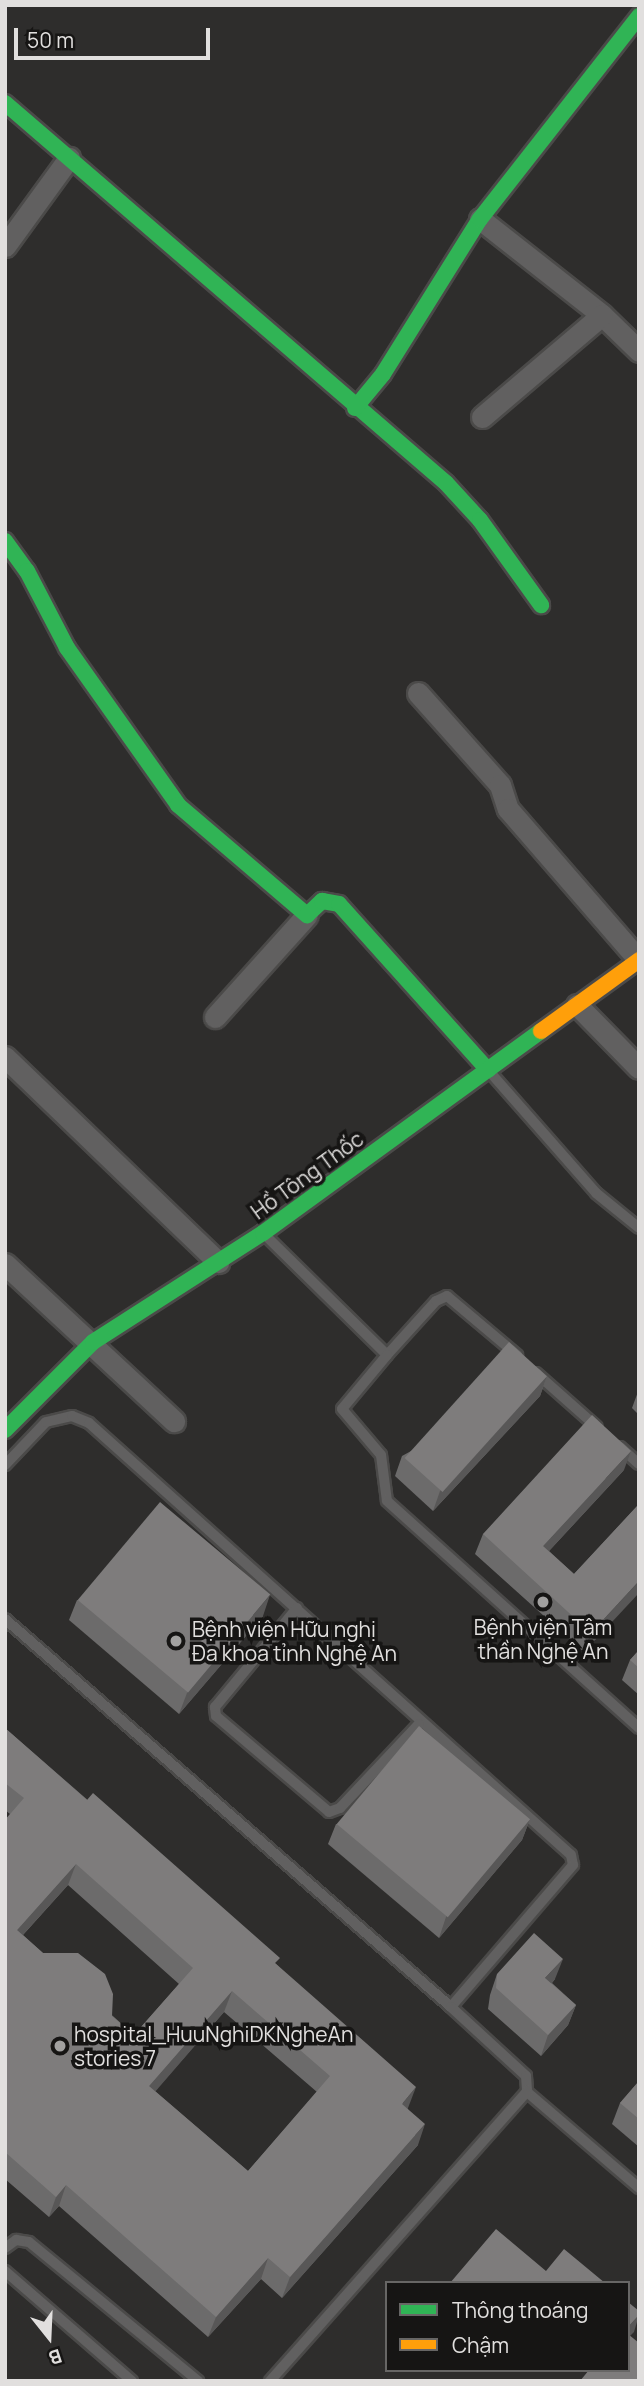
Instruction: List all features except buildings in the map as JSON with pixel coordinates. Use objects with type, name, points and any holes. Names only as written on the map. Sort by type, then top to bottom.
[{"type":"street","points":[[355,408],[383,374],[480,219],[586,77],[639,16]]},
{"type":"street","points":[[5,103],[464,501],[541,605]]},
{"type":"street","points":[[5,246],[69,158]]},
{"type":"street","points":[[480,219],[602,315],[639,351]]},
{"type":"street","points":[[482,417],[602,315]]},
{"type":"street","points":[[5,541],[27,571],[66,648],[158,782],[202,829],[307,915]]},
{"type":"street","points":[[418,693],[500,785],[508,808],[639,960]]},
{"type":"street","points":[[215,1017],[321,901],[339,904],[488,1070]]},
{"type":"street","name":"Hồ Tông Thốc","points":[[5,1430],[93,1342],[263,1233],[639,960]]},
{"type":"street","points":[[577,1005],[639,1068]]},
{"type":"street","points":[[5,1057],[218,1262]]},
{"type":"street","points":[[5,1265],[93,1342],[174,1421]]},
{"type":"lane","points":[[488,1070],[596,1193],[639,1228]]},
{"type":"lane","points":[[263,1233],[387,1355]]},
{"type":"lane","points":[[639,1464],[453,1298],[436,1301],[342,1409],[381,1455],[387,1501],[639,1728]]},
{"type":"lane","points":[[5,1465],[46,1422],[63,1416],[80,1419],[297,1608],[419,1724],[574,1861],[451,2007]]},
{"type":"lane","points":[[297,1608],[215,1707],[216,1716],[329,1812],[340,1808],[419,1724]]},
{"type":"lane","points":[[5,1619],[451,2007],[526,2076],[527,2092],[271,2381]]},
{"type":"lane","points":[[527,2092],[639,2188]]},
{"type":"lane","points":[[5,2248],[16,2240],[29,2242],[198,2381]]},
{"type":"lane","points":[[5,2271],[132,2381]]},
{"type":"traffic: fast","points":[[355,408],[383,374],[480,219],[639,16]]},
{"type":"traffic: fast","points":[[5,103],[446,483],[480,520],[541,605]]},
{"type":"traffic: fast","points":[[5,541],[27,571],[67,648],[178,805],[307,915],[322,901],[339,904],[488,1070]]},
{"type":"traffic: fast","points":[[5,1430],[93,1342],[263,1233],[541,1031]]},
{"type":"traffic: slow","points":[[541,1031],[639,960]]},
{"type":"place","name":"Bệnh viện Tâm thần Nghệ An","points":[[543,1602]]},
{"type":"place","name":"Bệnh viện Hữu nghị Đa khoa tỉnh Nghệ An","points":[[176,1641]]},
{"type":"place","name":"hospital_HuuNghiDKNgheAn stories 7","points":[[60,2046]]}]
